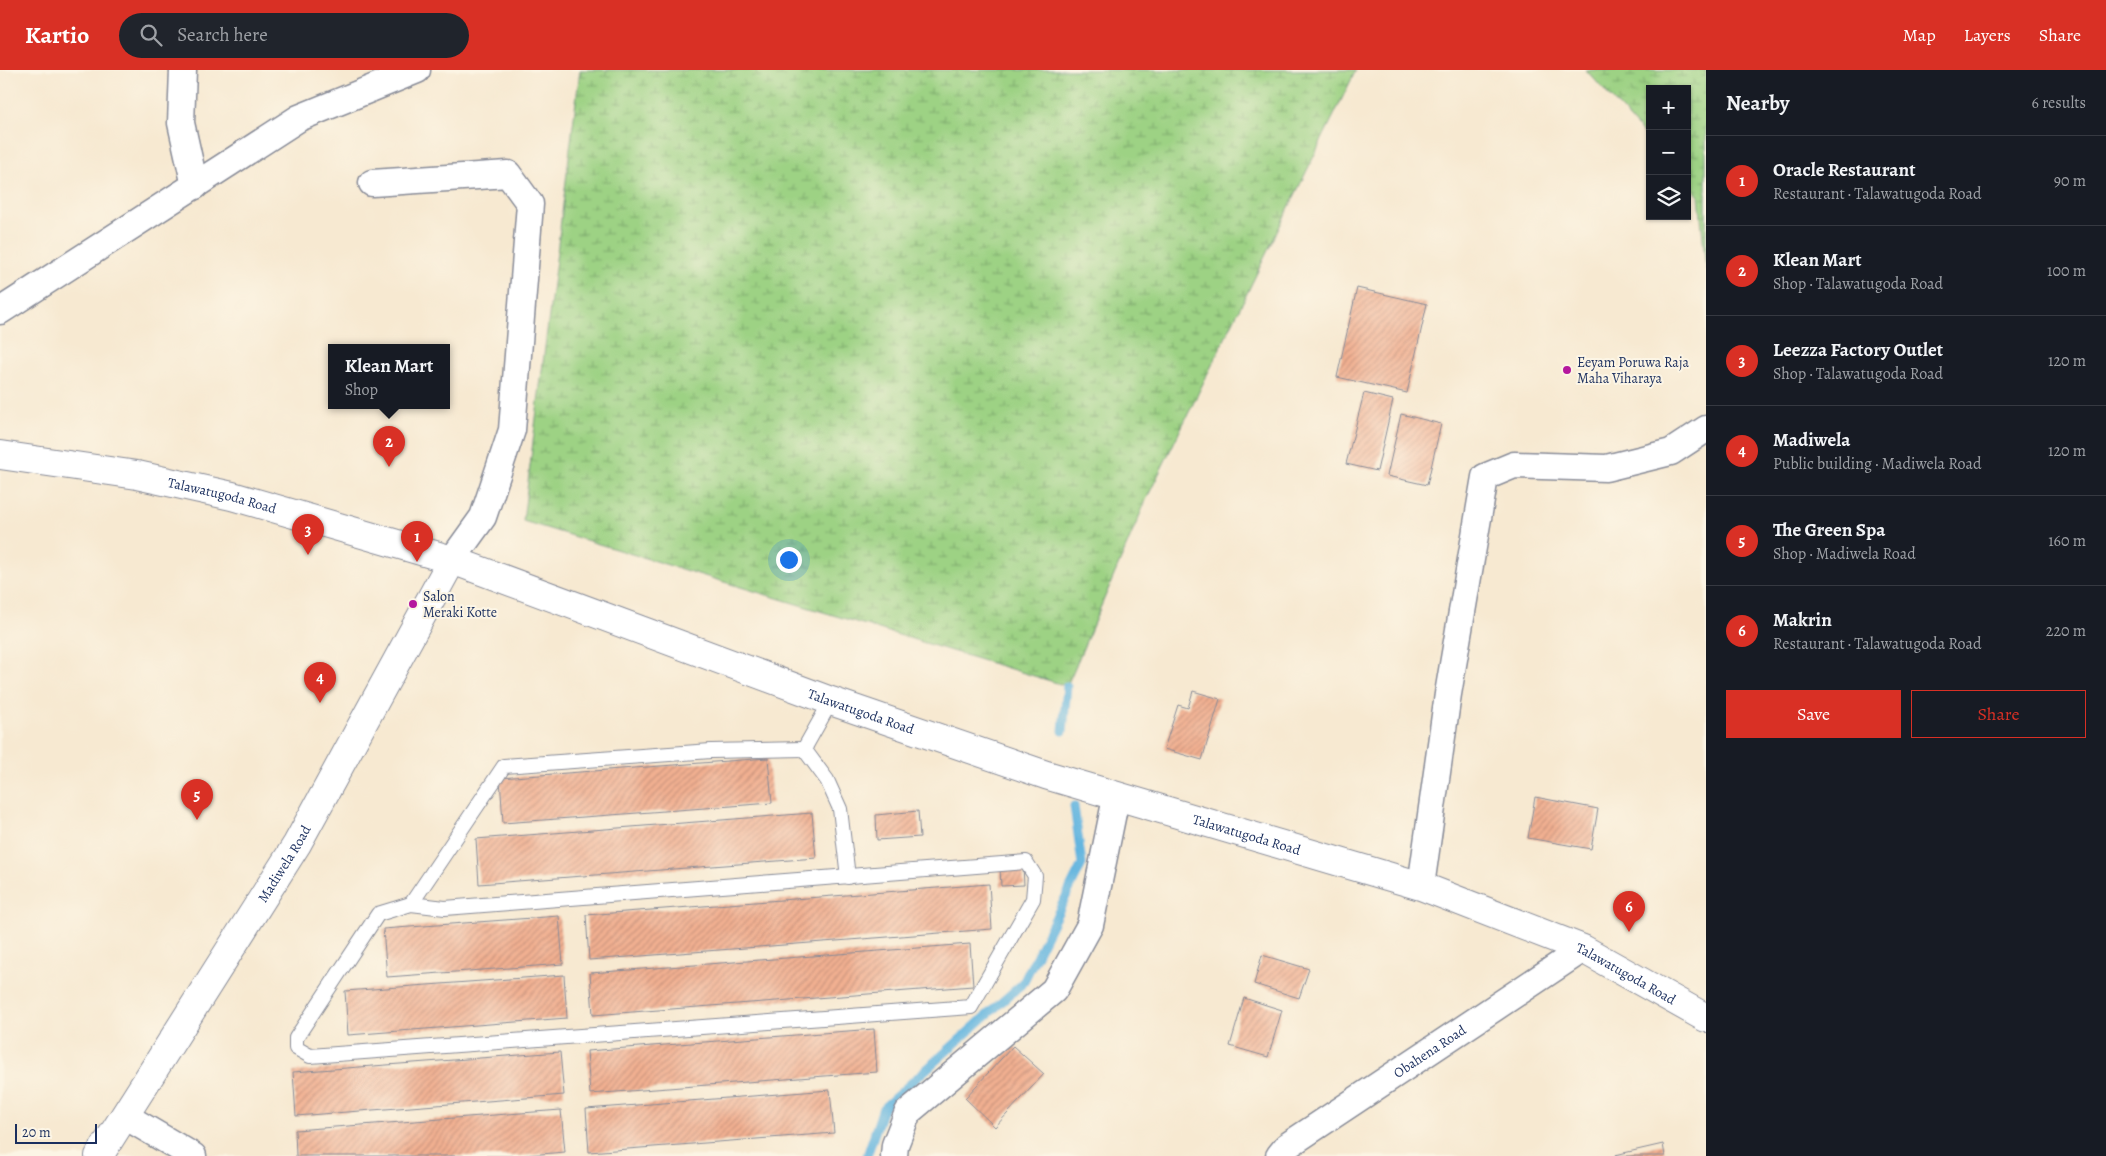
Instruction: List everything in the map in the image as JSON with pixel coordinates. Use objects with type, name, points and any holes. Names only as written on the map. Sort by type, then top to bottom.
[{"type":"main road","name":"Talawatugoda Road","points":[[0,455],[137,475],[222,494],[452,560],[831,701],[1116,798],[1421,886],[1583,949],[1706,1018]]},
{"type":"main road","name":"Madiwela Road","points":[[99,1156],[297,844],[452,560]]},
{"type":"street","points":[[183,70],[181,123],[195,186]]},
{"type":"street","points":[[0,311],[299,118],[417,70]]},
{"type":"street","points":[[372,182],[508,174],[530,204],[512,430],[483,517],[452,560]]},
{"type":"street","points":[[1421,886],[1448,694],[1485,477],[1514,466],[1606,468],[1671,452],[1706,429]]},
{"type":"street","points":[[894,1156],[895,1145],[908,1112],[1054,990],[1090,925],[1116,798]]},
{"type":"street","name":"Obahena Road","points":[[1279,1156],[1287,1146],[1583,949]]},
{"type":"street","points":[[125,1116],[193,1156]]},
{"type":"lane","points":[[804,749],[831,701]]},
{"type":"lane","points":[[804,749],[827,780],[840,809],[848,877]]},
{"type":"lane","points":[[411,904],[504,766],[710,751],[804,749]]},
{"type":"lane","points":[[1026,862],[1035,876],[1034,899],[971,1007],[310,1056],[296,1048],[296,1038],[378,914],[411,904],[446,908],[1026,862]]},
{"type":"green space","points":[[580,70],[1356,70],[1147,498],[1067,686],[523,521]]},
{"type":"green space","points":[[1586,70],[1706,70],[1706,271],[1699,196],[1691,187],[1691,85],[1646,85],[1646,137]]},
{"type":"building","points":[[1357,288],[1427,304],[1407,393],[1337,377]]},
{"type":"building","points":[[1364,393],[1393,400],[1377,471],[1346,464]]},
{"type":"building","points":[[1401,414],[1441,424],[1427,485],[1387,476]]},
{"type":"building","points":[[1193,691],[1220,699],[1202,760],[1164,749],[1178,705],[1188,708]]},
{"type":"building","points":[[768,758],[772,803],[503,823],[500,778]]},
{"type":"building","points":[[1535,797],[1598,809],[1591,849],[1528,838]]},
{"type":"building","points":[[918,811],[920,837],[877,840],[876,815]]},
{"type":"building","points":[[812,813],[816,858],[479,884],[476,839]]},
{"type":"building","points":[[1023,866],[1024,885],[1001,886],[1000,868]]},
{"type":"building","points":[[989,884],[992,929],[589,960],[586,915]]},
{"type":"building","points":[[559,916],[563,964],[387,977],[383,929]]},
{"type":"building","points":[[970,944],[973,986],[593,1015],[590,973]]},
{"type":"building","points":[[1262,955],[1309,969],[1299,998],[1254,984]]},
{"type":"building","points":[[564,975],[567,1018],[348,1035],[345,991]]},
{"type":"building","points":[[1244,998],[1282,1010],[1268,1057],[1230,1046]]},
{"type":"building","points":[[874,1029],[877,1072],[590,1094],[587,1051]]},
{"type":"building","points":[[1013,1046],[1044,1074],[995,1127],[965,1098]]},
{"type":"building","points":[[560,1052],[564,1095],[296,1116],[293,1072]]},
{"type":"building","points":[[830,1090],[834,1133],[589,1152],[586,1109]]},
{"type":"building","points":[[561,1110],[565,1152],[517,1156],[296,1156],[295,1130]]},
{"type":"building","points":[[1663,1144],[1665,1156],[1615,1156],[1615,1155]]},
{"type":"waterway","points":[[1063,731],[1067,686]]},
{"type":"waterway","points":[[867,1156],[883,1108],[1023,983],[1082,864],[1074,806]]},
{"type":"place","name":"Eeyam Poruwa Raja Maha Viharaya","points":[[1567,370]]},
{"type":"place","name":"Klean Mart","points":[[389,467]]},
{"type":"place","name":"Leezza Factory Outlet","points":[[308,555]]},
{"type":"place","name":"Oracle Restaurant","points":[[417,562]]},
{"type":"place","name":"Salon Meraki Kotte","points":[[413,604]]},
{"type":"place","name":"Madiwela","points":[[320,703]]},
{"type":"place","name":"The Green Spa","points":[[197,820]]},
{"type":"place","name":"Makrin","points":[[1629,932]]}]
